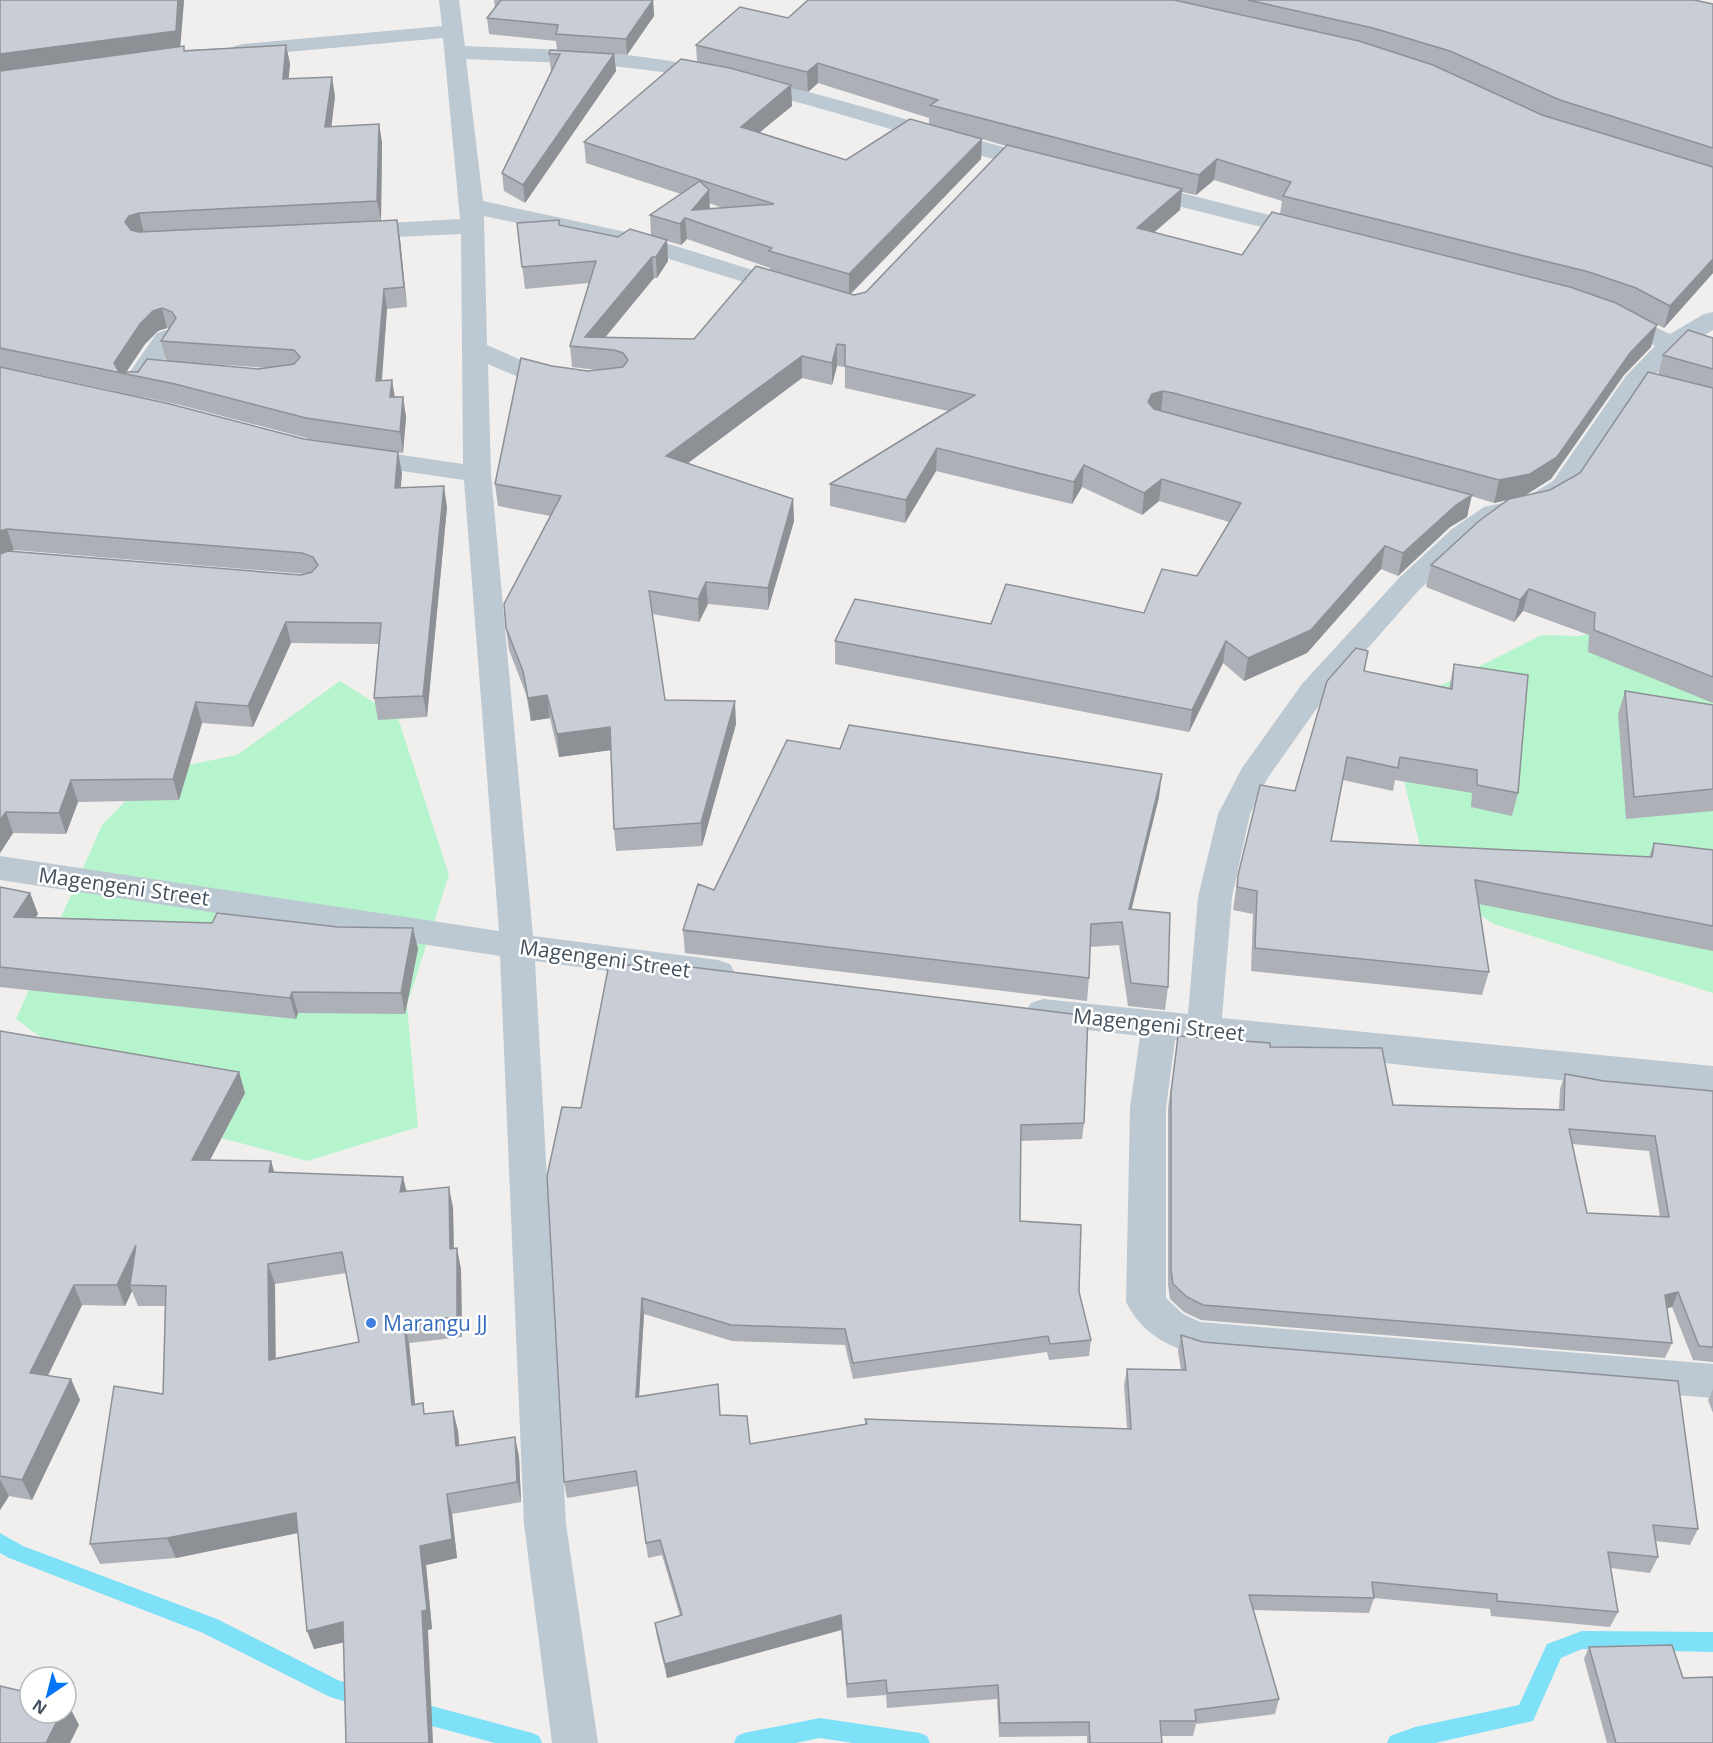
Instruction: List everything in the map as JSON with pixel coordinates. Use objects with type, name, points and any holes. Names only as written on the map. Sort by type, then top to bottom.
[{"type":"street","points":[[452,28],[472,216],[477,474],[517,946],[545,1524],[575,1743]]},
{"type":"street","points":[[219,53],[452,28],[734,80],[817,101],[992,163],[1069,172]]},
{"type":"street","points":[[1114,183],[1330,237]]},
{"type":"street","points":[[331,233],[472,216],[632,240],[811,295]]},
{"type":"street","points":[[1593,307],[1620,317],[1671,344]]},
{"type":"street","points":[[1204,1029],[1215,897],[1234,814],[1253,776],[1313,691],[1409,584],[1462,535],[1494,513],[1534,504],[1563,487],[1646,384],[1671,344],[1713,319]]},
{"type":"street","points":[[122,403],[166,338]]},
{"type":"street","points":[[474,349],[520,369],[571,381],[588,382]]},
{"type":"street","points":[[143,369],[172,371]]},
{"type":"street","points":[[331,452],[477,474]]},
{"type":"street","points":[[1460,504],[1494,513]]},
{"type":"street","name":"Magengeni Street","points":[[0,868],[517,946],[751,977]]},
{"type":"street","name":"Magengeni Street","points":[[1007,1008],[1430,1054],[1713,1080]]},
{"type":"street","points":[[1159,1026],[1148,1108],[1146,1302],[1157,1318],[1174,1332],[1200,1339],[1713,1381]]},
{"type":"green space","points":[[1713,608],[1713,993],[1494,924],[1429,882],[1387,712],[1542,635],[1579,636]]},
{"type":"green space","points":[[340,681],[398,718],[449,875],[407,1005],[418,1127],[307,1161],[151,1119],[16,1019],[102,825],[154,772],[237,755]]},
{"type":"building","points":[[0,0],[178,0],[176,31],[0,54]]},
{"type":"building","points":[[501,0],[653,0],[626,39],[556,34],[558,25],[487,18]]},
{"type":"building","points":[[808,0],[1174,0],[1359,41],[1433,65],[1542,115],[1713,167],[1713,259],[1670,306],[1636,288],[1589,272],[1283,196],[1291,182],[1217,159],[1199,175],[930,105],[938,100],[818,63],[807,72],[696,45],[740,7],[788,18]]},
{"type":"building","points":[[1248,0],[1694,0],[1713,4],[1713,148],[1560,100],[1450,51],[1373,28]]},
{"type":"building","points":[[286,45],[283,79],[332,77],[325,127],[379,124],[377,201],[139,213],[129,216],[125,222],[131,230],[139,232],[397,220],[404,287],[384,289],[376,381],[392,380],[390,397],[403,397],[400,432],[306,418],[175,384],[0,348],[0,71],[184,46],[184,51]],"holes":[[[162,308],[172,312],[176,318],[161,341],[294,350],[300,357],[294,364],[258,369],[147,359],[138,372],[119,372],[114,363],[140,324],[153,311]]]},
{"type":"building","points":[[550,50],[614,54],[523,185],[502,173],[560,54],[549,54]]},
{"type":"building","points":[[681,59],[730,68],[791,85],[741,127],[846,160],[910,119],[982,139],[849,274],[769,251],[772,248],[685,218],[680,224],[650,215],[700,181],[709,190],[692,210],[774,204],[584,142]]},
{"type":"building","points":[[1007,145],[1182,189],[1137,228],[1242,255],[1272,212],[1570,287],[1616,303],[1657,325],[1630,353],[1557,457],[1530,474],[1499,480],[1173,393],[1163,391],[1152,394],[1148,402],[1154,409],[1472,495],[1456,505],[1403,553],[1385,546],[1311,630],[1248,658],[1226,641],[1192,710],[835,641],[855,599],[991,624],[1006,584],[1144,613],[1162,569],[1197,576],[1241,503],[1162,479],[1144,493],[1084,465],[1074,482],[937,448],[906,500],[830,484],[975,395],[845,366],[845,345],[837,344],[832,363],[802,356],[666,456],[793,499],[768,588],[706,582],[698,599],[649,591],[665,700],[735,701],[701,823],[614,829],[610,727],[557,734],[547,695],[528,698],[523,671],[506,628],[504,604],[561,496],[495,484],[521,358],[552,366],[588,371],[623,367],[628,360],[623,353],[614,350],[570,346],[596,261],[522,267],[517,223],[559,220],[559,225],[618,237],[630,229],[667,240],[656,257],[652,257],[585,337],[694,339],[756,266],[854,295],[866,292]]},
{"type":"building","points":[[1688,330],[1713,338],[1713,369],[1663,355]]},
{"type":"building","points":[[0,367],[170,404],[304,439],[398,452],[395,488],[444,486],[423,696],[374,698],[381,623],[286,622],[248,706],[196,702],[173,779],[71,780],[59,813],[6,812],[0,820],[0,554],[8,551],[301,575],[312,572],[318,565],[313,557],[302,553],[7,529],[0,531]]},
{"type":"building","points":[[1648,372],[1713,388],[1713,677],[1594,630],[1595,613],[1529,589],[1520,600],[1431,565],[1479,521],[1509,499],[1550,490],[1580,473]]},
{"type":"building","points":[[1356,648],[1368,651],[1364,671],[1452,689],[1454,664],[1528,675],[1518,793],[1477,785],[1477,770],[1400,757],[1398,768],[1347,757],[1331,841],[1652,857],[1654,843],[1713,850],[1713,926],[1475,880],[1489,972],[1255,948],[1257,891],[1237,887],[1260,785],[1295,791],[1327,681]]},
{"type":"building","points":[[1625,691],[1713,705],[1713,789],[1634,797]]},
{"type":"building","points":[[849,725],[1162,774],[1129,909],[1170,913],[1168,987],[1131,983],[1122,922],[1091,924],[1089,978],[683,930],[698,884],[714,890],[787,740],[840,749]]},
{"type":"building","points":[[0,887],[30,893],[14,917],[212,923],[217,913],[338,927],[413,928],[401,993],[292,992],[290,998],[0,967]]},
{"type":"building","points":[[609,964],[674,968],[675,965],[1088,1016],[1084,1123],[1021,1125],[1020,1221],[1081,1225],[1079,1292],[1091,1340],[1050,1344],[1048,1336],[853,1363],[845,1329],[731,1325],[642,1298],[636,1397],[718,1384],[720,1415],[747,1416],[750,1444],[867,1424],[865,1419],[1131,1429],[1127,1369],[1186,1370],[1181,1335],[1203,1342],[1678,1381],[1698,1529],[1653,1525],[1658,1557],[1608,1552],[1618,1612],[1497,1601],[1497,1594],[1372,1582],[1374,1598],[1249,1595],[1279,1699],[1195,1710],[1196,1721],[1160,1721],[1162,1743],[1090,1743],[1089,1722],[1000,1723],[998,1685],[887,1693],[886,1680],[847,1684],[841,1615],[665,1664],[655,1623],[682,1615],[660,1540],[646,1543],[636,1471],[564,1482],[547,1176],[562,1107],[581,1108]]},
{"type":"building","points":[[0,1031],[239,1072],[192,1160],[271,1161],[269,1172],[403,1177],[400,1192],[449,1187],[450,1249],[457,1248],[457,1317],[404,1322],[412,1405],[423,1403],[424,1414],[453,1411],[456,1446],[515,1437],[517,1482],[447,1494],[452,1539],[420,1546],[427,1610],[422,1611],[429,1743],[346,1743],[343,1622],[307,1631],[296,1513],[167,1538],[90,1544],[114,1386],[163,1394],[166,1286],[130,1285],[136,1245],[117,1285],[74,1285],[30,1373],[71,1379],[22,1480],[0,1476]],"holes":[[[342,1252],[359,1342],[269,1360],[268,1264]]]},
{"type":"building","points":[[1178,1036],[1270,1043],[1270,1047],[1382,1048],[1393,1105],[1564,1110],[1565,1074],[1604,1081],[1713,1091],[1713,1347],[1699,1346],[1678,1292],[1665,1295],[1672,1343],[1203,1305],[1187,1297],[1173,1284],[1171,1270],[1171,1093]],"holes":[[[1569,1129],[1655,1136],[1669,1217],[1587,1213]]]},
{"type":"building","points":[[1672,1645],[1683,1678],[1713,1677],[1713,1743],[1616,1743],[1589,1647]]},
{"type":"building","points":[[0,1686],[18,1690],[18,1725],[55,1725],[46,1743],[0,1743]]},
{"type":"waterway","points":[[0,1542],[16,1552],[210,1626],[337,1690],[364,1697]]},
{"type":"waterway","points":[[1397,1743],[1415,1737],[1526,1714],[1554,1651],[1582,1640],[1713,1642]]},
{"type":"waterway","points":[[413,1711],[532,1743]]},
{"type":"waterway","points":[[744,1743],[820,1728],[920,1743]]},
{"type":"place","name":"Marangu JJ","points":[[371,1323]]}]
